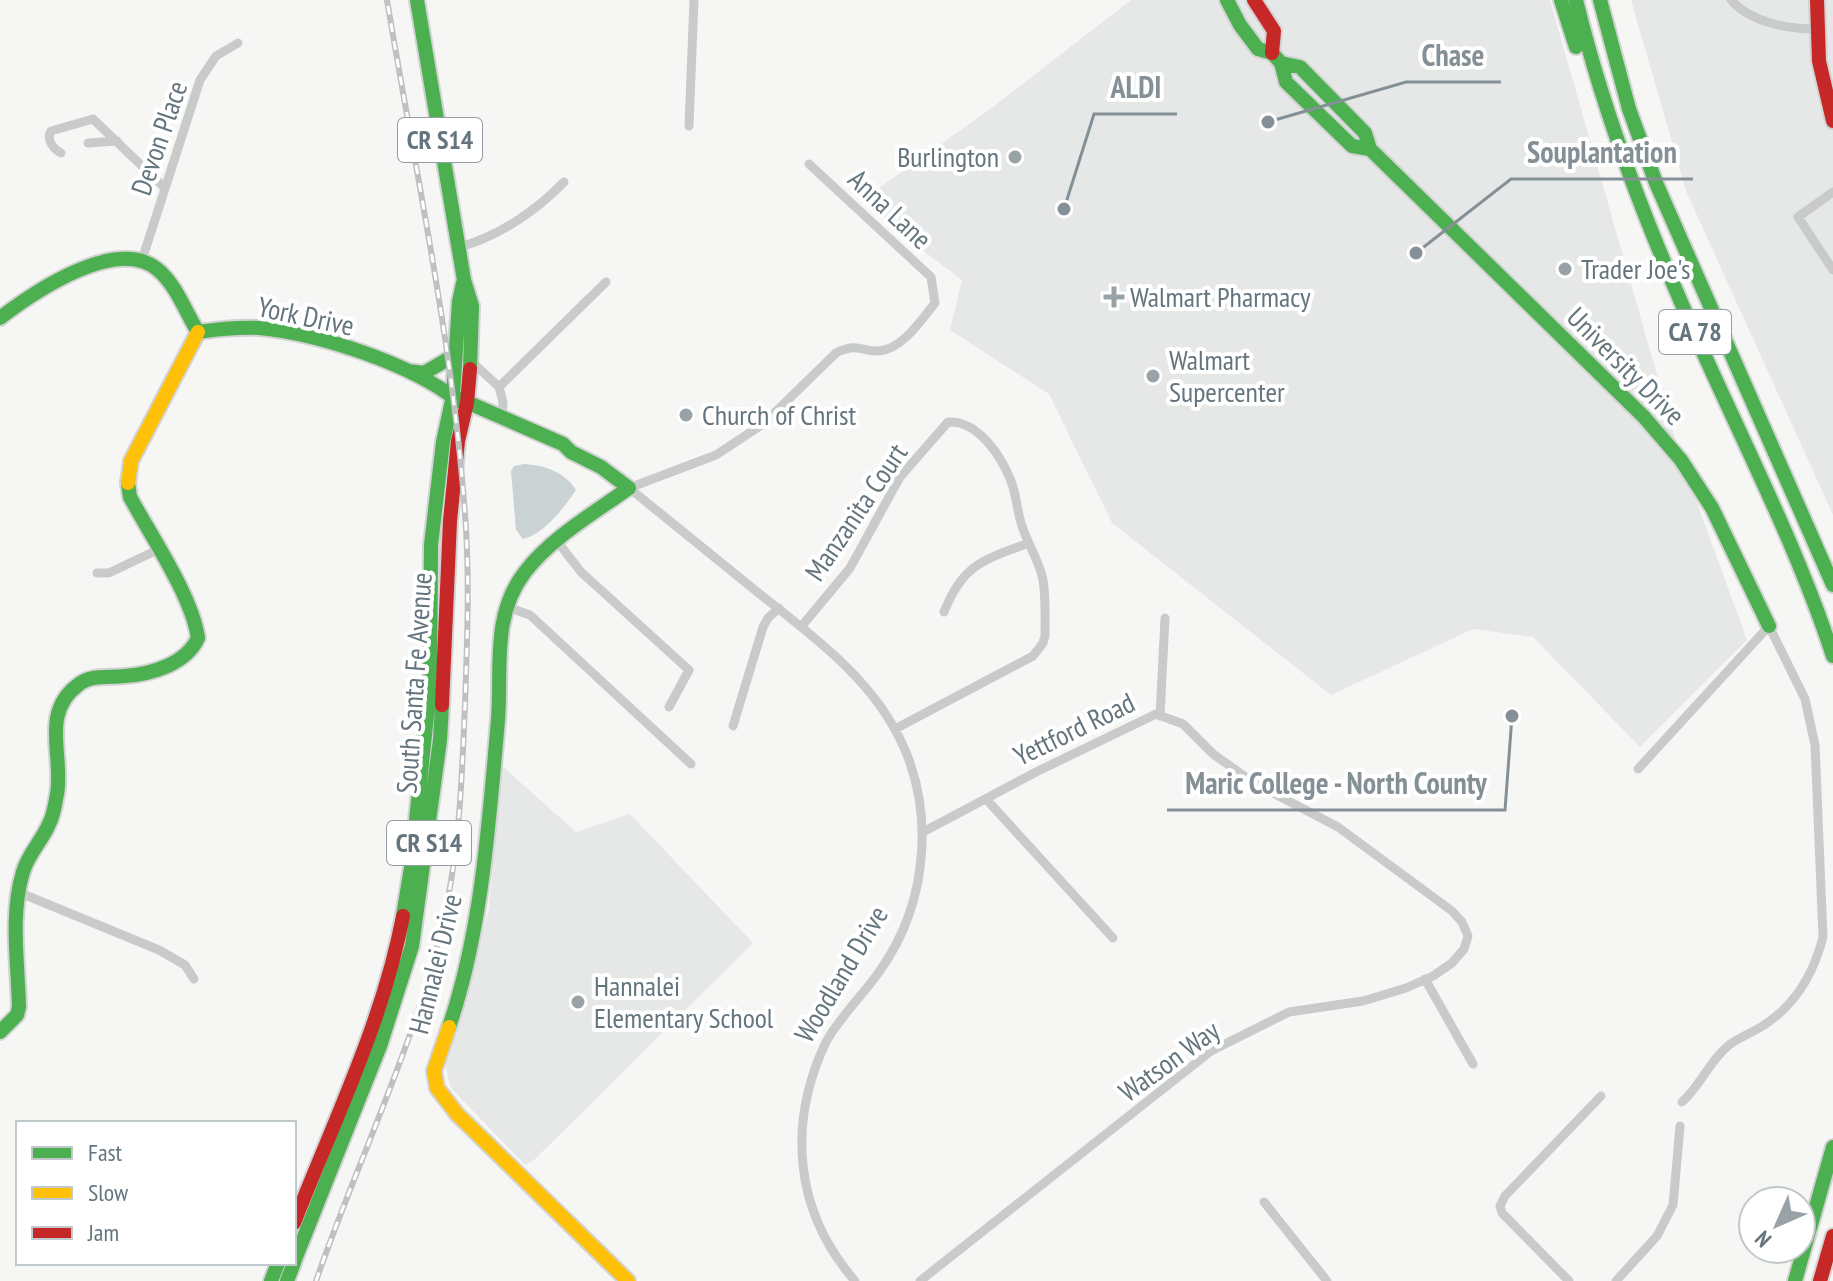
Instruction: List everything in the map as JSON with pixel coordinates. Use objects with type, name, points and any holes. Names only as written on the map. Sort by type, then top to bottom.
[{"type":"main road","name":"South Santa Fe Avenue","points":[[296,1257],[380,1046],[412,946],[425,870],[440,740],[446,599],[437,559],[471,361],[472,306],[464,280],[417,0]]},
{"type":"main road","name":"University Drive","points":[[1227,0],[1258,49],[1277,58]]},
{"type":"main road","name":"University Drive","points":[[1254,0],[1274,31],[1277,58],[1286,82],[1352,146],[1370,149],[1644,417],[1681,460],[1712,508],[1769,626]]},
{"type":"main road","points":[[1561,0],[1574,44],[1622,161]]},
{"type":"main road","name":"CA 78","points":[[1576,0],[1622,161],[1794,554],[1833,656]]},
{"type":"main road","name":"CA 78","points":[[1600,0],[1629,109],[1656,183],[1833,585]]},
{"type":"main road","points":[[1605,20],[1607,0]]},
{"type":"main road","points":[[1817,0],[1819,72],[1833,121]]},
{"type":"main road","points":[[0,318],[32,295],[112,259],[142,260],[159,271],[198,332],[131,461],[128,480],[130,497],[187,604],[197,626],[198,638],[192,651],[180,660],[126,676],[104,675],[86,679],[70,692],[54,721],[59,780],[54,814],[23,869],[18,892],[19,1007],[17,1015],[0,1032]]},
{"type":"main road","name":"South Santa Fe Avenue","points":[[296,1218],[366,1041],[394,955],[404,911],[430,687],[431,545],[443,442],[462,402],[455,355],[464,280]]},
{"type":"main road","name":"York Drive","points":[[198,332],[266,329],[378,359],[430,381],[462,402]]},
{"type":"main road","points":[[408,371],[424,373],[455,355]]},
{"type":"main road","name":"Woodland Drive","points":[[462,402],[560,452],[571,452]]},
{"type":"main road","name":"Woodland Drive","points":[[462,402],[502,416],[563,444],[629,488]]},
{"type":"main road","name":"Hannalei Drive","points":[[628,1281],[457,1114],[437,1088],[434,1071],[458,1000],[475,928],[498,717],[500,631],[507,607],[524,573],[557,541],[629,488]]},
{"type":"main road","points":[[1795,1281],[1833,1147]]},
{"type":"main road","points":[[1820,1281],[1833,1236]]},
{"type":"street","points":[[689,126],[694,0]]},
{"type":"street","points":[[1731,0],[1758,18],[1800,29],[1816,29]]},
{"type":"street","name":"Devon Place","points":[[142,260],[200,80],[216,56],[238,43]]},
{"type":"street","points":[[61,153],[51,144],[51,131],[96,120],[165,188]]},
{"type":"street","points":[[88,143],[117,141]]},
{"type":"street","name":"Anna Lane","points":[[629,488],[716,455],[763,424],[836,353],[847,348],[864,347],[877,351],[891,347],[913,331],[935,303],[931,277],[809,164]]},
{"type":"street","points":[[460,247],[495,235],[552,195],[564,182]]},
{"type":"street","points":[[1833,192],[1798,217],[1833,270]]},
{"type":"street","points":[[499,387],[606,282]]},
{"type":"street","points":[[471,361],[499,387],[503,402],[502,416]]},
{"type":"street","name":"Manzanita Court","points":[[801,627],[850,568],[900,477],[948,422],[958,421],[968,425],[999,457],[1011,483],[1043,580],[1045,636],[1033,656],[895,729]]},
{"type":"street","name":"Woodland Drive","points":[[629,488],[779,608],[863,685],[895,729],[916,782],[923,832],[918,885],[905,924],[882,969],[825,1044],[808,1090],[801,1134],[801,1166],[814,1213],[830,1248],[855,1281]]},
{"type":"street","points":[[557,541],[581,572],[689,670],[669,707]]},
{"type":"street","points":[[944,612],[954,587],[971,568],[1029,543]]},
{"type":"street","points":[[97,573],[109,573],[157,550]]},
{"type":"street","points":[[507,607],[530,615],[691,764]]},
{"type":"street","points":[[733,726],[763,627],[779,608]]},
{"type":"street","points":[[1160,716],[1165,618]]},
{"type":"street","points":[[1638,769],[1769,626]]},
{"type":"street","name":"University Drive","points":[[1682,1102],[1693,1093],[1707,1067],[1730,1044],[1767,1023],[1792,1002],[1817,962],[1823,937],[1815,745],[1805,699],[1769,626]]},
{"type":"street","name":"Yettford Road","points":[[923,832],[1156,714],[1183,724],[1213,754],[1254,783],[1338,827],[1452,911],[1462,922],[1468,936]]},
{"type":"street","points":[[986,799],[1113,938]]},
{"type":"street","points":[[18,892],[159,950],[185,965],[194,979]]},
{"type":"street","name":"Watson Way","points":[[920,1281],[1211,1051],[1289,1012],[1363,1001],[1425,979],[1452,963],[1464,949],[1468,936]]},
{"type":"street","points":[[1425,979],[1473,1064]]},
{"type":"street","points":[[1569,1281],[1502,1213],[1500,1206],[1505,1196],[1601,1096]]},
{"type":"street","points":[[1616,1281],[1657,1236],[1673,1205],[1680,1126]]},
{"type":"street","points":[[1264,1202],[1327,1281]]},
{"type":"shaded area","points":[[1131,0],[1550,0],[1681,459],[1747,640],[1640,747],[1533,637],[1473,629],[1331,695],[1112,523],[1049,394],[950,330],[962,280],[897,231],[865,198],[989,110]]},
{"type":"shaded area","points":[[1631,0],[1833,0],[1833,515],[1686,191]]},
{"type":"shaded area","points":[[524,464],[553,471],[566,478],[576,490],[546,526],[523,539],[516,530],[511,471],[514,466]]},
{"type":"shaded area","name":"Hannalei Elementary School","points":[[501,765],[576,832],[630,814],[753,943],[534,1160],[525,1165],[451,1088],[444,1060],[489,909]]},
{"type":"railway","points":[[316,1281],[404,1050],[434,956],[451,883],[461,782],[468,586],[459,450],[432,257],[387,0]]},
{"type":"traffic: fast","points":[[417,0],[464,280],[472,306],[470,369]]},
{"type":"traffic: fast","points":[[1227,0],[1258,49],[1272,53],[1281,63],[1286,82],[1352,146],[1370,149]]},
{"type":"traffic: fast","points":[[1561,0],[1576,47]]},
{"type":"traffic: fast","points":[[1576,0],[1601,91],[1649,224],[1789,541],[1833,656]]},
{"type":"traffic: fast","points":[[1600,0],[1629,109],[1656,183],[1833,585]]},
{"type":"traffic: fast","points":[[1281,63],[1300,67],[1365,133],[1370,149],[1644,417],[1681,460],[1712,508],[1769,626]]},
{"type":"traffic: fast","points":[[0,318],[76,271],[120,259],[140,261],[164,275],[198,332]]},
{"type":"traffic: fast","points":[[403,916],[430,687],[431,545],[443,442],[453,396],[463,283]]},
{"type":"traffic: fast","points":[[198,332],[260,328],[337,344],[391,363],[439,387],[458,401]]},
{"type":"traffic: fast","points":[[408,371],[424,373],[455,355]]},
{"type":"traffic: fast","points":[[449,1027],[477,914],[498,720],[500,644],[507,607],[525,572],[547,548],[629,488],[563,444],[453,396]]},
{"type":"traffic: fast","points":[[0,1032],[17,1015],[19,1007],[16,939],[19,888],[25,865],[51,821],[54,809],[58,780],[57,722],[66,696],[78,685],[94,678],[135,675],[167,666],[185,655],[198,638],[188,604],[130,497],[128,483]]},
{"type":"traffic: fast","points":[[296,1257],[380,1046],[412,946],[442,705]]},
{"type":"traffic: fast","points":[[1795,1281],[1833,1147]]},
{"type":"traffic: fast","points":[[271,1281],[277,1265]]},
{"type":"traffic: fast","points":[[287,1281],[293,1265]]},
{"type":"traffic: slow","points":[[128,483],[131,461],[198,332]]},
{"type":"traffic: slow","points":[[449,1027],[434,1071],[437,1088],[457,1114],[628,1281]]},
{"type":"traffic: jam","points":[[1254,0],[1274,31],[1272,53]]},
{"type":"traffic: jam","points":[[1817,0],[1819,61],[1833,121]]},
{"type":"traffic: jam","points":[[442,705],[450,521],[458,441],[467,403],[470,369]]},
{"type":"traffic: jam","points":[[296,1218],[370,1033],[403,916]]},
{"type":"traffic: jam","points":[[1820,1281],[1833,1236]]},
{"type":"place","name":"Chase","points":[[1268,122]]},
{"type":"place","name":"Burlington","points":[[1015,157]]},
{"type":"place","name":"ALDI","points":[[1064,209]]},
{"type":"place","name":"Souplantation","points":[[1416,253]]},
{"type":"place","name":"Trader Joe's","points":[[1565,269]]},
{"type":"place","name":"Walmart Pharmacy","points":[[1114,297]]},
{"type":"place","name":"Walmart Supercenter","points":[[1153,376]]},
{"type":"place","name":"Church of Christ","points":[[686,415]]},
{"type":"place","name":"Maric College - North County","points":[[1512,716]]},
{"type":"place","name":"Hannalei Elementary School","points":[[578,1002]]}]
